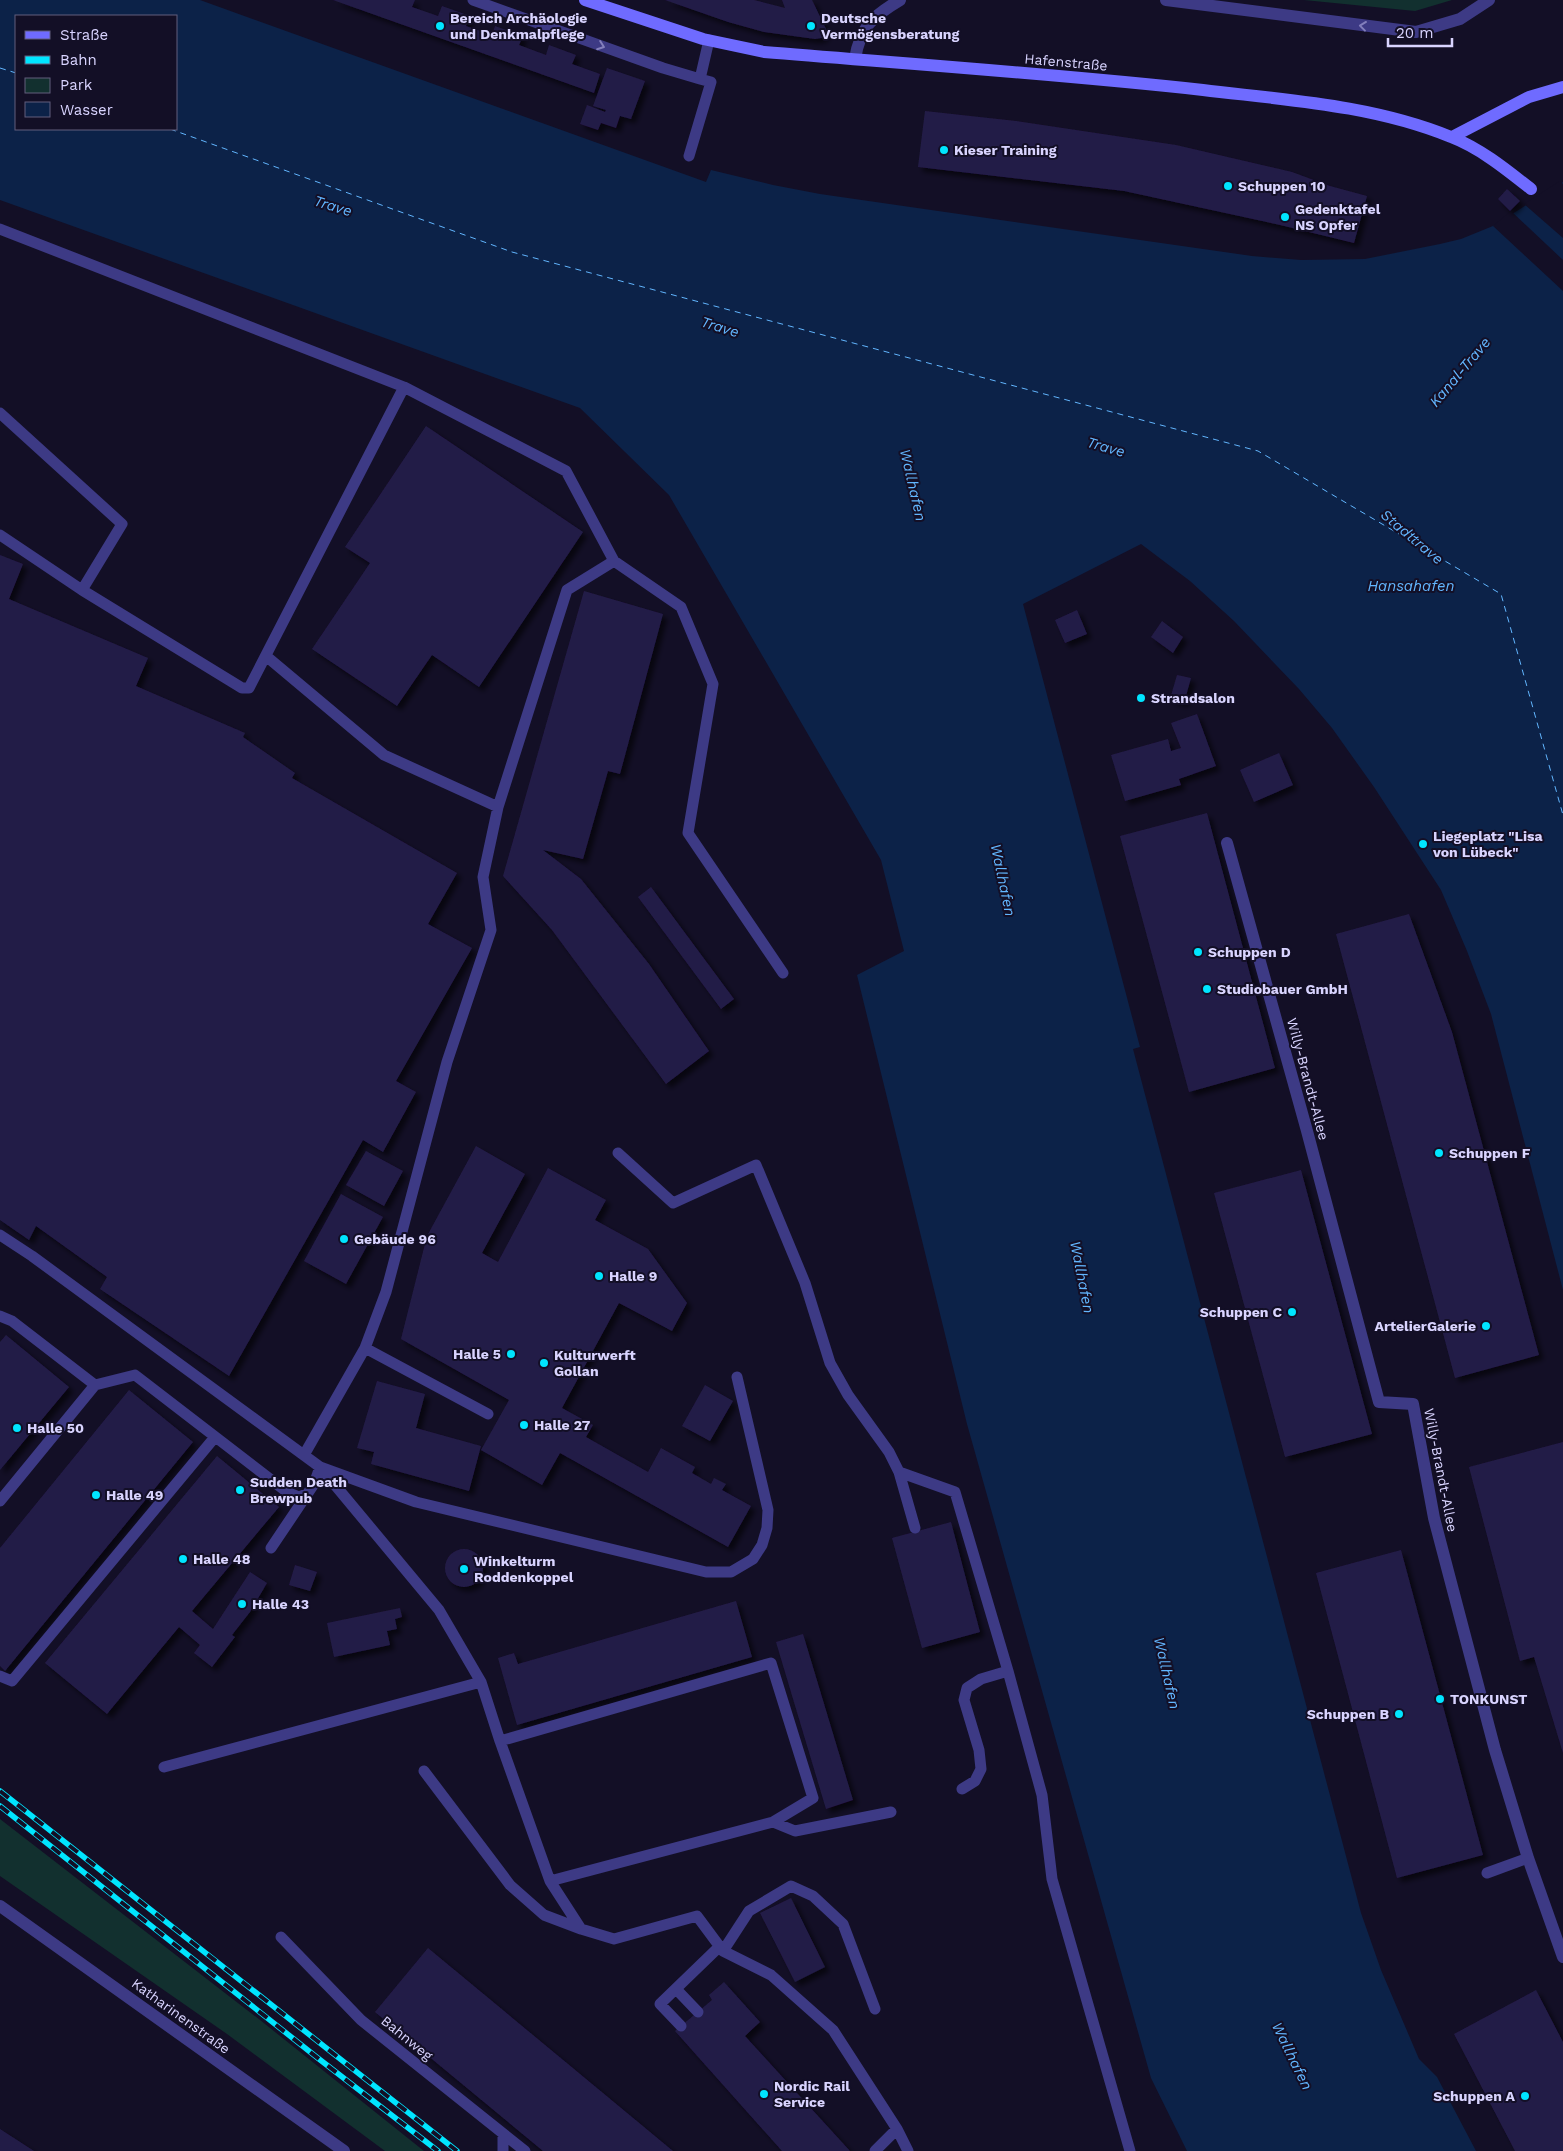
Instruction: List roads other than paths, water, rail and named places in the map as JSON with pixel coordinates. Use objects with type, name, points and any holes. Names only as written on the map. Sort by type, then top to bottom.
[{"type":"main road","name":"Hafenstraße","points":[[585,0],[709,40],[764,52],[1154,85],[1360,110],[1420,126],[1452,137],[1471,147],[1531,189]]},
{"type":"main road","points":[[1452,137],[1529,97],[1563,88]]},
{"type":"street","points":[[855,60],[858,42],[863,30],[879,12],[900,0]]},
{"type":"street","points":[[1166,0],[1416,32],[1460,20],[1489,0]]},
{"type":"street","name":"Willy-Brandt-Allee","points":[[1227,843],[1302,1112],[1378,1402],[1413,1404],[1434,1518],[1495,1750],[1528,1858],[1563,1957]]},
{"type":"street","name":"Katharinenstraße","points":[[0,1906],[344,2151]]},
{"type":"lane","points":[[473,0],[663,68],[711,82],[688,156]]},
{"type":"lane","points":[[700,79],[709,40]]},
{"type":"lane","points":[[0,229],[404,387],[566,471],[614,562],[681,607],[713,684],[688,833],[783,973]]},
{"type":"lane","points":[[0,535],[82,590],[242,688],[248,688],[404,387]]},
{"type":"lane","points":[[0,413],[122,524],[82,590]]},
{"type":"lane","points":[[304,1455],[365,1348],[386,1292],[447,1062],[491,930],[483,877],[498,807],[567,590],[614,562]]},
{"type":"lane","points":[[266,656],[384,755],[498,807]]},
{"type":"lane","points":[[618,1154],[673,1203],[756,1165],[805,1283],[830,1363],[848,1395],[889,1452],[900,1472],[915,1528]]},
{"type":"lane","points":[[0,1235],[32,1256],[320,1467],[439,1610],[481,1682],[550,1881],[582,1929]]},
{"type":"lane","points":[[0,1316],[12,1321],[95,1385]]},
{"type":"lane","points":[[365,1348],[488,1414]]},
{"type":"lane","points":[[0,1501],[95,1385],[135,1375],[287,1492],[299,1497],[307,1494]]},
{"type":"lane","points":[[320,1467],[416,1502],[706,1572],[731,1572],[753,1559],[762,1546],[767,1528],[768,1510],[737,1377]]},
{"type":"lane","points":[[0,1676],[12,1681],[215,1437]]},
{"type":"lane","points":[[271,1548],[314,1484],[320,1467]]},
{"type":"lane","points":[[900,1472],[955,1492],[1008,1671],[1042,1795],[1052,1879],[1130,2151]]},
{"type":"lane","points":[[500,1741],[771,1663],[812,1798],[773,1822],[550,1881]]},
{"type":"lane","points":[[962,1789],[975,1781],[981,1769],[979,1750],[964,1700],[967,1688],[980,1679],[1008,1671]]},
{"type":"lane","points":[[164,1767],[481,1682]]},
{"type":"lane","points":[[424,1771],[510,1885],[544,1915],[614,1939],[697,1916],[722,1948],[771,1975],[833,2030],[897,2129],[908,2151]]},
{"type":"lane","points":[[773,1822],[795,1831],[891,1812]]},
{"type":"lane","points":[[1487,1873],[1528,1858]]},
{"type":"lane","points":[[681,2026],[660,2004],[722,1948],[749,1911],[791,1886],[813,1896],[843,1924],[875,2009]]},
{"type":"lane","name":"Bahnweg","points":[[281,1937],[362,2020],[525,2151]]},
{"type":"lane","points":[[676,1989],[698,2012]]},
{"type":"lane","points":[[874,2151],[897,2129]]},
{"type":"lane","points":[[503,2134],[503,2151]]},
{"type":"water","points":[[0,0],[200,0],[706,182],[711,170],[820,194],[1252,256],[1301,260],[1365,259],[1440,244],[1461,239],[1493,226],[1563,182],[1563,1290],[1491,1014],[1467,951],[1441,890],[1374,787],[1332,728],[1299,689],[1234,621],[1190,581],[1141,544],[1023,604],[1140,1047],[1133,1049],[1361,1913],[1381,1970],[1419,2059],[1437,2077],[1476,2151],[1187,2151],[1151,2078],[967,1424],[857,975],[904,951],[881,860],[669,495],[580,408],[0,200]]},
{"type":"railway","points":[[0,1791],[457,2151]]},
{"type":"railway","points":[[0,1806],[438,2151]]},
{"type":"place","name":"Bereich Archäologie und Denkmalpflege","points":[[440,26]]},
{"type":"place","name":"Deutsche Vermögensberatung","points":[[811,26]]},
{"type":"place","name":"Kieser Training","points":[[944,150]]},
{"type":"place","name":"Schuppen 10","points":[[1228,186]]},
{"type":"place","name":"Gedenktafel NS Opfer","points":[[1285,217]]},
{"type":"place","name":"Strandsalon","points":[[1141,698]]},
{"type":"place","name":"Liegeplatz \"Lisa von Lübeck\"","points":[[1423,844]]},
{"type":"place","name":"Schuppen D","points":[[1198,952]]},
{"type":"place","name":"Studiobauer GmbH","points":[[1207,989]]},
{"type":"place","name":"Schuppen F","points":[[1439,1153]]},
{"type":"place","name":"Gebäude 96","points":[[344,1239]]},
{"type":"place","name":"Halle 9","points":[[599,1276]]},
{"type":"place","name":"Schuppen C","points":[[1292,1312]]},
{"type":"place","name":"ArtelierGalerie","points":[[1486,1326]]},
{"type":"place","name":"Halle 5","points":[[511,1354]]},
{"type":"place","name":"Kulturwerft Gollan","points":[[544,1363]]},
{"type":"place","name":"Halle 27","points":[[524,1425]]},
{"type":"place","name":"Halle 50","points":[[17,1428]]},
{"type":"place","name":"Sudden Death Brewpub","points":[[240,1490]]},
{"type":"place","name":"Halle 49","points":[[96,1495]]},
{"type":"place","name":"Halle 48","points":[[183,1559]]},
{"type":"place","name":"Winkelturm Roddenkoppel","points":[[464,1569]]},
{"type":"place","name":"Halle 43","points":[[242,1604]]},
{"type":"place","name":"TONKUNST","points":[[1440,1699]]},
{"type":"place","name":"Schuppen B","points":[[1399,1714]]},
{"type":"place","name":"Nordic Rail Service","points":[[764,2094]]},
{"type":"place","name":"Schuppen A","points":[[1525,2096]]},
{"type":"water label","name":"Trave","points":[[333,206]]},
{"type":"water label","name":"Trave","points":[[720,327]]},
{"type":"water label","name":"Kanal-Trave","points":[[1460,372]]},
{"type":"water label","name":"Trave","points":[[1106,447]]},
{"type":"water label","name":"Wallhafen","points":[[913,485]]},
{"type":"water label","name":"Stadttrave","points":[[1412,537]]},
{"type":"water label","name":"Hansahafen","points":[[1411,586]]},
{"type":"water label","name":"Wallhafen","points":[[1003,880]]},
{"type":"water label","name":"Wallhafen","points":[[1082,1277]]},
{"type":"water label","name":"Wallhafen","points":[[1167,1673]]},
{"type":"water label","name":"Wallhafen","points":[[1292,2056]]}]
